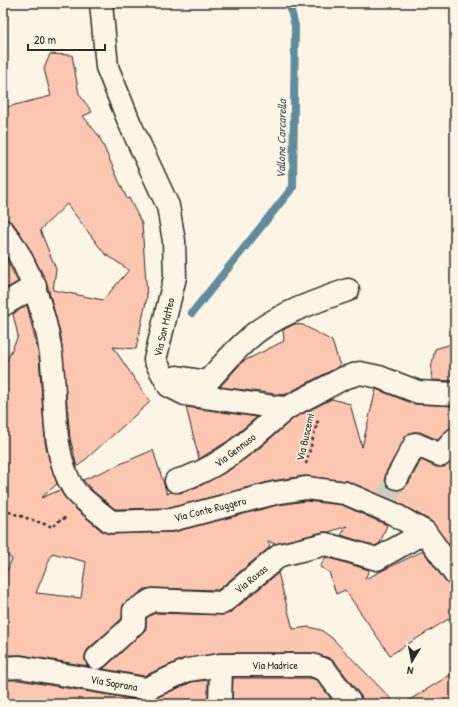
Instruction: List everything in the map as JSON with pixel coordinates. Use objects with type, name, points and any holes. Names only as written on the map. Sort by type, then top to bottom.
[{"type":"street","name":"Via San Matteo","points":[[101,3],[107,67],[130,124],[168,206],[174,241],[175,277],[155,360],[162,376],[170,386],[185,394],[287,408]]},
{"type":"street","name":"Via Conte Ruggero","points":[[3,231],[10,239],[35,286],[51,353],[60,460],[73,489],[111,522],[171,520],[275,493],[306,488],[345,493],[382,505],[425,532],[455,574]]},
{"type":"street","points":[[3,305],[35,286]]},
{"type":"street","points":[[162,376],[207,382],[247,339],[306,304],[348,290]]},
{"type":"street","points":[[287,408],[344,378],[360,374],[379,377],[418,392],[455,394]]},
{"type":"street","name":"Via Gennuso","points":[[176,481],[193,476],[224,460],[287,408]]},
{"type":"street","points":[[397,478],[415,444],[441,455],[455,439]]},
{"type":"street","name":"Via Roxas","points":[[97,658],[103,650],[134,624],[134,610],[152,600],[222,603],[280,556],[326,544],[377,559],[425,532]]},
{"type":"street","points":[[220,704],[221,665]]},
{"type":"street","name":"Via Soprana","points":[[3,668],[20,667],[146,689],[188,670],[221,665]]},
{"type":"street","name":"Via Madrice","points":[[221,665],[312,665],[325,670],[351,704]]},
{"type":"path","name":"Via Buscemi","points":[[306,488],[306,462],[319,415],[321,390]]},
{"type":"path","points":[[3,510],[53,527],[62,518],[69,519]]},
{"type":"building","points":[[50,54],[72,55],[79,94],[92,112],[83,116],[99,136],[127,199],[129,198],[142,224],[147,297],[136,349],[113,347],[150,402],[77,467],[70,438],[61,337],[46,280],[22,236],[13,223],[3,219],[3,108],[51,96],[44,69]],"holes":[[[67,204],[104,253],[129,270],[103,300],[53,290],[56,269],[40,230]]]},
{"type":"building","points":[[3,252],[18,282],[3,290]]},
{"type":"building","points":[[27,305],[39,356],[45,442],[57,484],[41,498],[60,490],[66,499],[77,510],[103,532],[111,534],[174,532],[278,505],[306,501],[342,505],[387,525],[380,543],[375,546],[341,535],[347,526],[329,532],[323,532],[275,544],[268,541],[270,547],[218,590],[145,589],[123,605],[122,619],[88,649],[85,655],[85,661],[88,666],[22,655],[3,655],[3,580],[12,559],[3,553],[3,369],[18,336],[13,314]],"holes":[[[52,553],[86,562],[81,598],[36,593]]]},
{"type":"building","points":[[294,324],[303,325],[332,341],[340,366],[284,395],[220,387],[242,362],[284,341],[283,330]]},
{"type":"building","points":[[455,343],[455,381],[432,380],[431,369],[435,349]]},
{"type":"building","points":[[376,389],[414,404],[455,406],[455,427],[446,431],[438,440],[420,432],[408,434],[386,472],[385,478],[386,484],[391,489],[403,489],[408,484],[421,460],[436,467],[443,467],[455,458],[455,552],[431,521],[397,502],[347,481],[304,476],[272,481],[169,508],[115,509],[93,491],[83,480],[153,450],[167,494],[171,492],[180,493],[198,487],[228,471],[256,451],[294,418],[332,399],[350,404],[362,447]]},
{"type":"building","points":[[186,407],[257,417],[228,441],[199,459]]},
{"type":"building","points":[[423,551],[445,581],[449,585],[455,586],[455,615],[390,655],[345,590],[336,594],[329,572],[320,567],[326,557],[369,570],[365,579]]},
{"type":"building","points":[[278,573],[293,629],[309,627],[321,630],[332,638],[396,704],[363,704],[361,696],[335,662],[329,658],[312,653],[219,653],[183,659],[144,676],[103,669],[146,629],[146,618],[155,613],[222,615],[230,613]]},
{"type":"building","points":[[455,672],[455,699],[448,704],[403,704]]},
{"type":"building","points":[[233,678],[310,678],[317,680],[335,704],[232,704]]},
{"type":"building","points":[[3,680],[19,680],[144,701],[151,700],[192,682],[208,680],[208,704],[3,704]]},
{"type":"waterway","name":"Vallone Carcarella","points":[[192,313],[293,187],[295,26],[289,3]]},
{"type":"tunnel","points":[[384,502],[397,478]]}]
